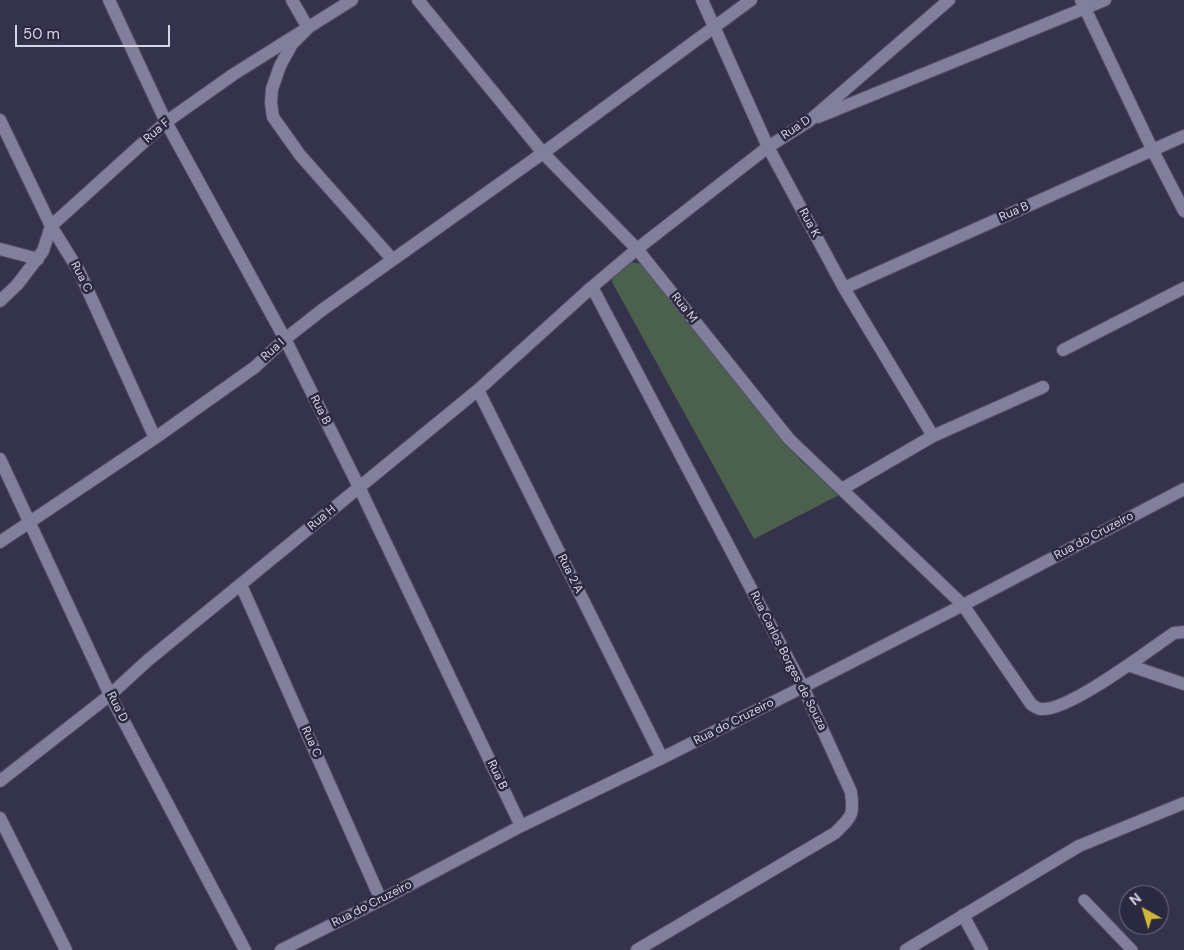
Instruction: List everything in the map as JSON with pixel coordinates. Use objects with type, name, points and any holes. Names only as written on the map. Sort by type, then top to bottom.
[{"type":"street","name":"Rua B","points":[[109,0],[166,122],[284,339],[359,488],[521,826]]},
{"type":"street","points":[[292,0],[308,28],[292,44],[280,66],[272,89],[271,104],[273,117],[300,155],[392,259]]},
{"type":"street","name":"Rua F","points":[[50,226],[166,122],[234,74],[352,0]]},
{"type":"street","name":"Rua M","points":[[418,0],[543,152],[637,249],[789,439],[963,605],[1031,704],[1040,709],[1052,708],[1068,702],[1174,633],[1184,632]]},
{"type":"street","name":"Rua K","points":[[702,0],[768,147],[844,288],[933,436]]},
{"type":"street","name":"Rua I","points":[[0,542],[155,438],[255,367],[284,339],[392,259],[543,152],[751,0]]},
{"type":"street","name":"Rua D","points":[[637,249],[768,147],[809,121],[950,0]]},
{"type":"street","points":[[809,121],[1083,4],[1106,0]]},
{"type":"street","points":[[1083,4],[1153,151],[1184,211]]},
{"type":"street","name":"Rua C","points":[[0,120],[50,226],[80,271],[155,438]]},
{"type":"street","name":"Rua B","points":[[844,288],[1184,136]]},
{"type":"street","points":[[0,301],[17,285],[43,252],[50,226]]},
{"type":"street","name":"Rua H","points":[[0,781],[110,695],[147,661],[478,390],[637,249]]},
{"type":"street","points":[[0,250],[38,258]]},
{"type":"street","name":"Rua Carlos Borges de Souza","points":[[592,287],[803,687],[851,792],[853,810],[847,821],[835,833],[637,950]]},
{"type":"street","points":[[1063,350],[1184,288]]},
{"type":"street","points":[[842,489],[933,436],[1043,388]]},
{"type":"street","name":"Rua 2 A","points":[[478,390],[662,758]]},
{"type":"street","name":"Rua D","points":[[0,458],[110,695],[245,950]]},
{"type":"street","name":"Rua do Cruzeiro","points":[[281,950],[521,826],[803,687],[1184,489]]},
{"type":"street","name":"Rua C","points":[[241,585],[381,900]]},
{"type":"street","points":[[1128,664],[1184,684]]},
{"type":"street","points":[[906,950],[1080,846],[1184,803]]},
{"type":"street","points":[[0,818],[66,950]]},
{"type":"street","points":[[963,915],[982,950]]},
{"type":"lane","points":[[1084,900],[1132,950]]},
{"type":"green space","points":[[629,262],[643,264],[801,461],[841,494],[754,539],[612,282],[613,275]]}]
